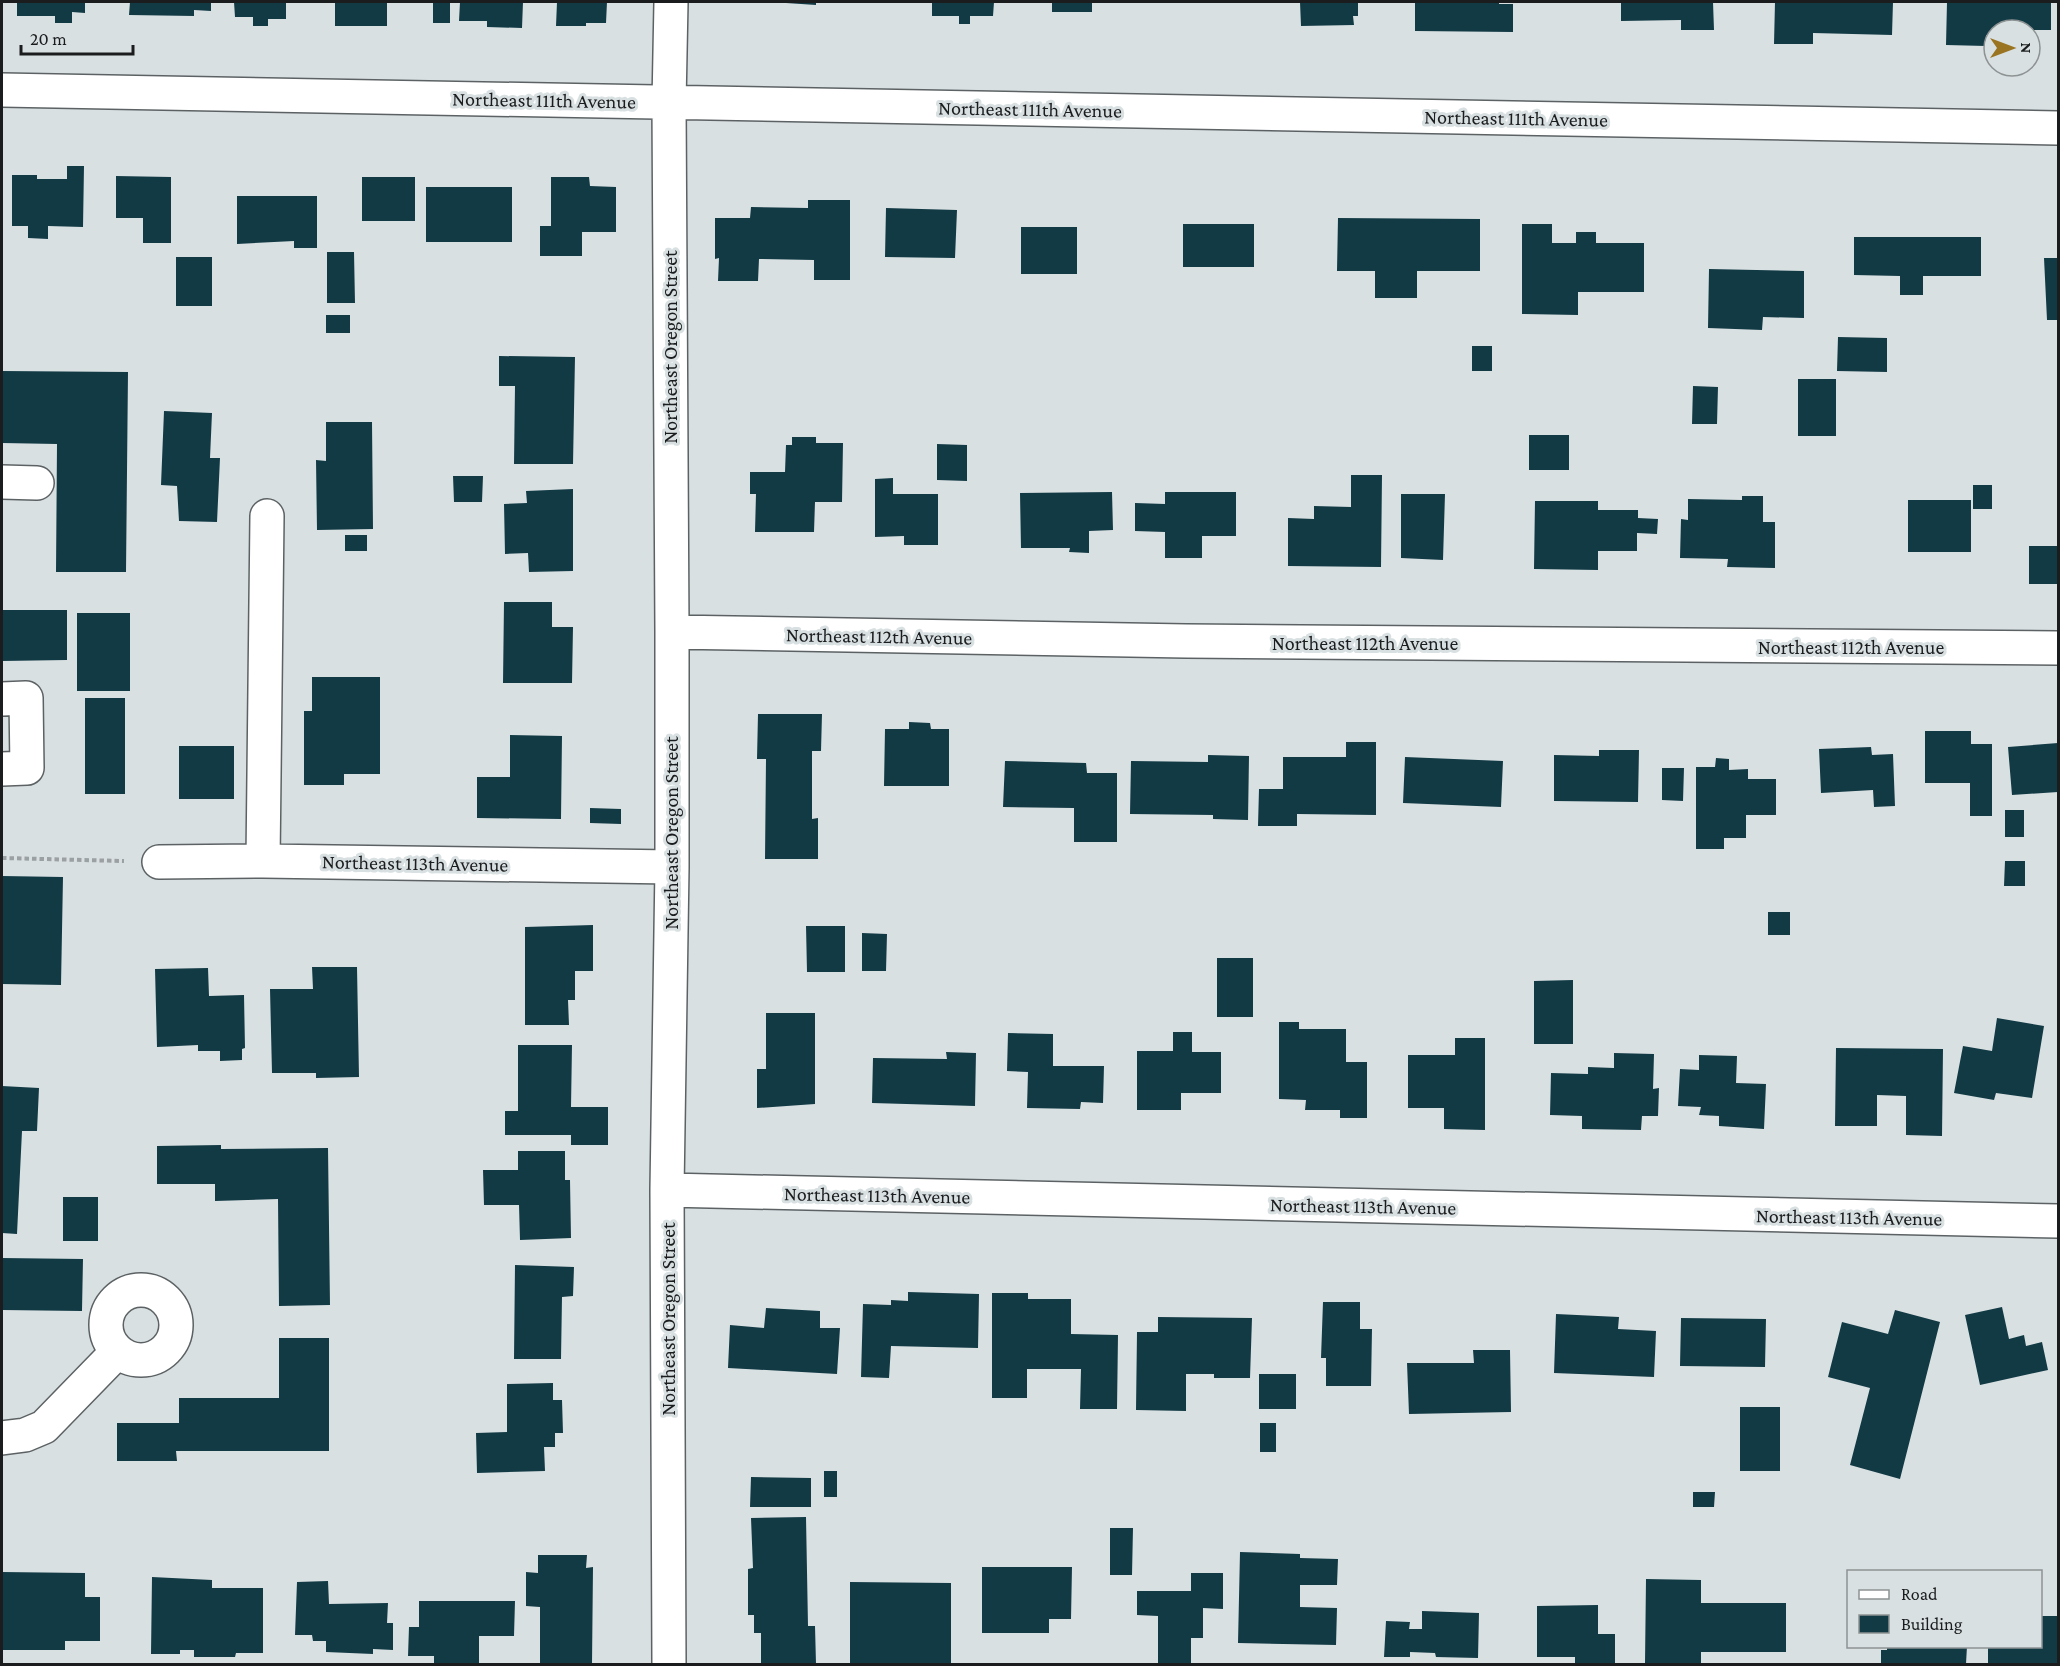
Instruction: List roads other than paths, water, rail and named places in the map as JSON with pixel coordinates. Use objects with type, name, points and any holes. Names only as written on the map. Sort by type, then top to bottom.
[{"type":"street","name":"Northeast Oregon Street","points":[[669,1665],[667,1190],[672,867],[669,103],[671,2]]},
{"type":"street","name":"Northeast 111th Avenue","points":[[2,90],[2058,128]]},
{"type":"street","points":[[2,482],[37,483]]},
{"type":"street","points":[[263,861],[267,516]]},
{"type":"street","name":"Northeast 112th Avenue","points":[[672,632],[1210,641],[2058,648]]},
{"type":"street","points":[[2,699],[26,698],[27,768],[2,769]]},
{"type":"street","name":"Northeast 113th Avenue","points":[[159,862],[263,861],[672,867]]},
{"type":"street","name":"Northeast 113th Avenue","points":[[667,1190],[2058,1221]]},
{"type":"street","points":[[2,1438],[25,1435],[44,1427],[117,1352]]}]
